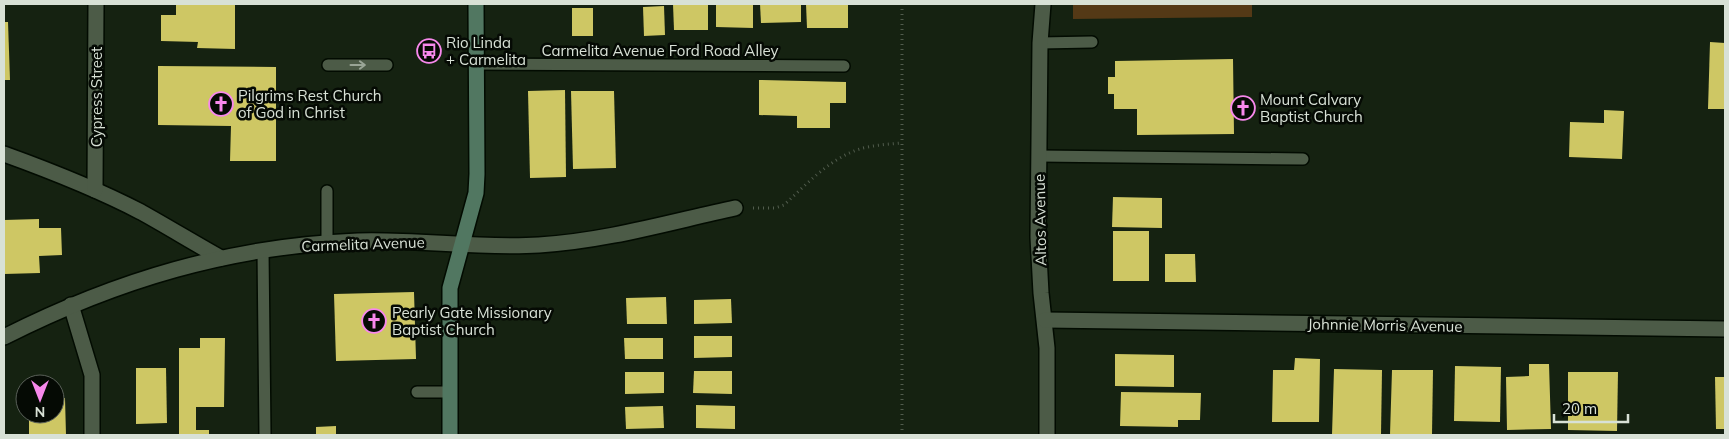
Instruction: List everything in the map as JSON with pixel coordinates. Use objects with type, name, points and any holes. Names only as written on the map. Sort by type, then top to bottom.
[{"type":"main road","points":[[450,435],[450,288],[476,193],[476,4]]},
{"type":"street","name":"Cypress Street","points":[[95,190],[96,4]]},
{"type":"street","name":"Altos Avenue","points":[[1043,4],[1040,43],[1038,237],[1047,348],[1047,435]]},
{"type":"street","points":[[4,154],[95,190],[140,212],[221,258]]},
{"type":"street","name":"Carmelita Avenue","points":[[4,337],[70,305],[165,271],[263,250],[327,243],[414,241],[537,245],[578,242],[638,231],[735,208]]},
{"type":"street","points":[[70,305],[92,375],[92,435]]},
{"type":"street","name":"Johnnie Morris Avenue","points":[[1044,320],[1725,329]]},
{"type":"lane","points":[[1040,43],[1092,42]]},
{"type":"lane","name":"Carmelita Avenue Ford Road Alley","points":[[476,64],[844,66]]},
{"type":"lane","points":[[328,65],[387,65]]},
{"type":"lane","points":[[1040,156],[1303,158]]},
{"type":"lane","points":[[327,192],[327,243]]},
{"type":"lane","points":[[263,250],[265,435]]},
{"type":"lane","points":[[417,392],[450,392]]},
{"type":"path","points":[[902,4],[902,435]]},
{"type":"path","points":[[775,208],[784,205],[831,163],[846,154],[863,148],[902,144]]},
{"type":"shaded area","points":[[1073,4],[1252,4],[1252,17],[1073,19]]},
{"type":"building","points":[[176,4],[235,4],[235,49],[197,48],[198,42],[161,41],[161,15],[176,15]]},
{"type":"building","points":[[673,4],[708,4],[708,30],[674,30]]},
{"type":"building","points":[[716,4],[753,4],[753,28],[716,27]]},
{"type":"building","points":[[760,4],[801,4],[801,22],[761,23]]},
{"type":"building","points":[[806,4],[848,4],[848,28],[807,28]]},
{"type":"building","points":[[664,6],[665,35],[644,36],[643,7]]},
{"type":"building","points":[[572,8],[593,8],[593,36],[572,36]]},
{"type":"building","points":[[4,22],[8,22],[10,80],[4,80]]},
{"type":"building","points":[[1710,42],[1725,43],[1725,109],[1708,109]]},
{"type":"building","points":[[1233,59],[1234,134],[1137,135],[1137,109],[1114,109],[1114,94],[1108,94],[1108,77],[1115,77],[1115,61]]},
{"type":"building","points":[[158,66],[276,67],[276,161],[230,161],[231,126],[158,125]]},
{"type":"building","points":[[759,80],[846,82],[846,103],[830,103],[830,128],[797,128],[797,116],[759,115]]},
{"type":"building","points":[[565,90],[566,177],[530,178],[528,91]]},
{"type":"building","points":[[571,91],[614,91],[616,168],[573,169]]},
{"type":"building","points":[[1604,110],[1624,111],[1622,159],[1569,157],[1570,122],[1604,123]]},
{"type":"building","points":[[1113,197],[1162,198],[1162,228],[1112,227]]},
{"type":"building","points":[[39,219],[39,228],[61,228],[62,255],[39,256],[40,273],[4,274],[4,220]]},
{"type":"building","points":[[1113,231],[1149,231],[1149,281],[1113,281]]},
{"type":"building","points":[[1165,254],[1195,254],[1196,282],[1165,282]]},
{"type":"building","points":[[414,292],[416,359],[336,361],[334,294]]},
{"type":"building","points":[[666,297],[667,324],[627,324],[626,298]]},
{"type":"building","points":[[731,299],[732,323],[694,324],[694,300]]},
{"type":"building","points":[[694,336],[732,336],[732,357],[694,358]]},
{"type":"building","points":[[200,338],[225,338],[224,407],[196,407],[196,430],[209,430],[209,435],[179,435],[179,348],[200,348]]},
{"type":"building","points":[[624,338],[663,338],[663,359],[625,359]]},
{"type":"building","points":[[1115,354],[1174,355],[1174,387],[1115,386]]},
{"type":"building","points":[[1295,358],[1320,359],[1319,422],[1272,422],[1273,370],[1294,370]]},
{"type":"building","points":[[1529,364],[1549,364],[1551,429],[1507,430],[1506,377],[1529,376]]},
{"type":"building","points":[[1455,366],[1501,367],[1500,422],[1454,421]]},
{"type":"building","points":[[136,368],[166,368],[167,423],[136,424]]},
{"type":"building","points":[[1334,369],[1382,370],[1381,435],[1332,435]]},
{"type":"building","points":[[1392,370],[1433,370],[1432,435],[1390,435]]},
{"type":"building","points":[[694,371],[732,371],[732,394],[693,393]]},
{"type":"building","points":[[625,372],[664,372],[664,393],[625,394]]},
{"type":"building","points":[[1568,372],[1618,372],[1617,431],[1568,430]]},
{"type":"building","points":[[1715,377],[1725,377],[1725,429],[1716,429]]},
{"type":"building","points":[[1121,392],[1201,393],[1200,420],[1178,420],[1178,427],[1120,426]]},
{"type":"building","points":[[65,398],[66,435],[29,435],[29,424],[65,424]]},
{"type":"building","points":[[696,405],[735,406],[735,429],[696,428]]},
{"type":"building","points":[[663,406],[664,428],[626,429],[625,407]]},
{"type":"building","points":[[336,426],[336,435],[316,435],[316,427]]},
{"type":"place","name":"Rio Linda + Carmelita","points":[[429,51]]},
{"type":"place","name":"Pilgrims Rest Church of God in Christ","points":[[221,104]]},
{"type":"place","name":"Mount Calvary Baptist Church","points":[[1243,108]]},
{"type":"place","name":"Pearly Gate Missionary Baptist Church","points":[[374,321]]}]
